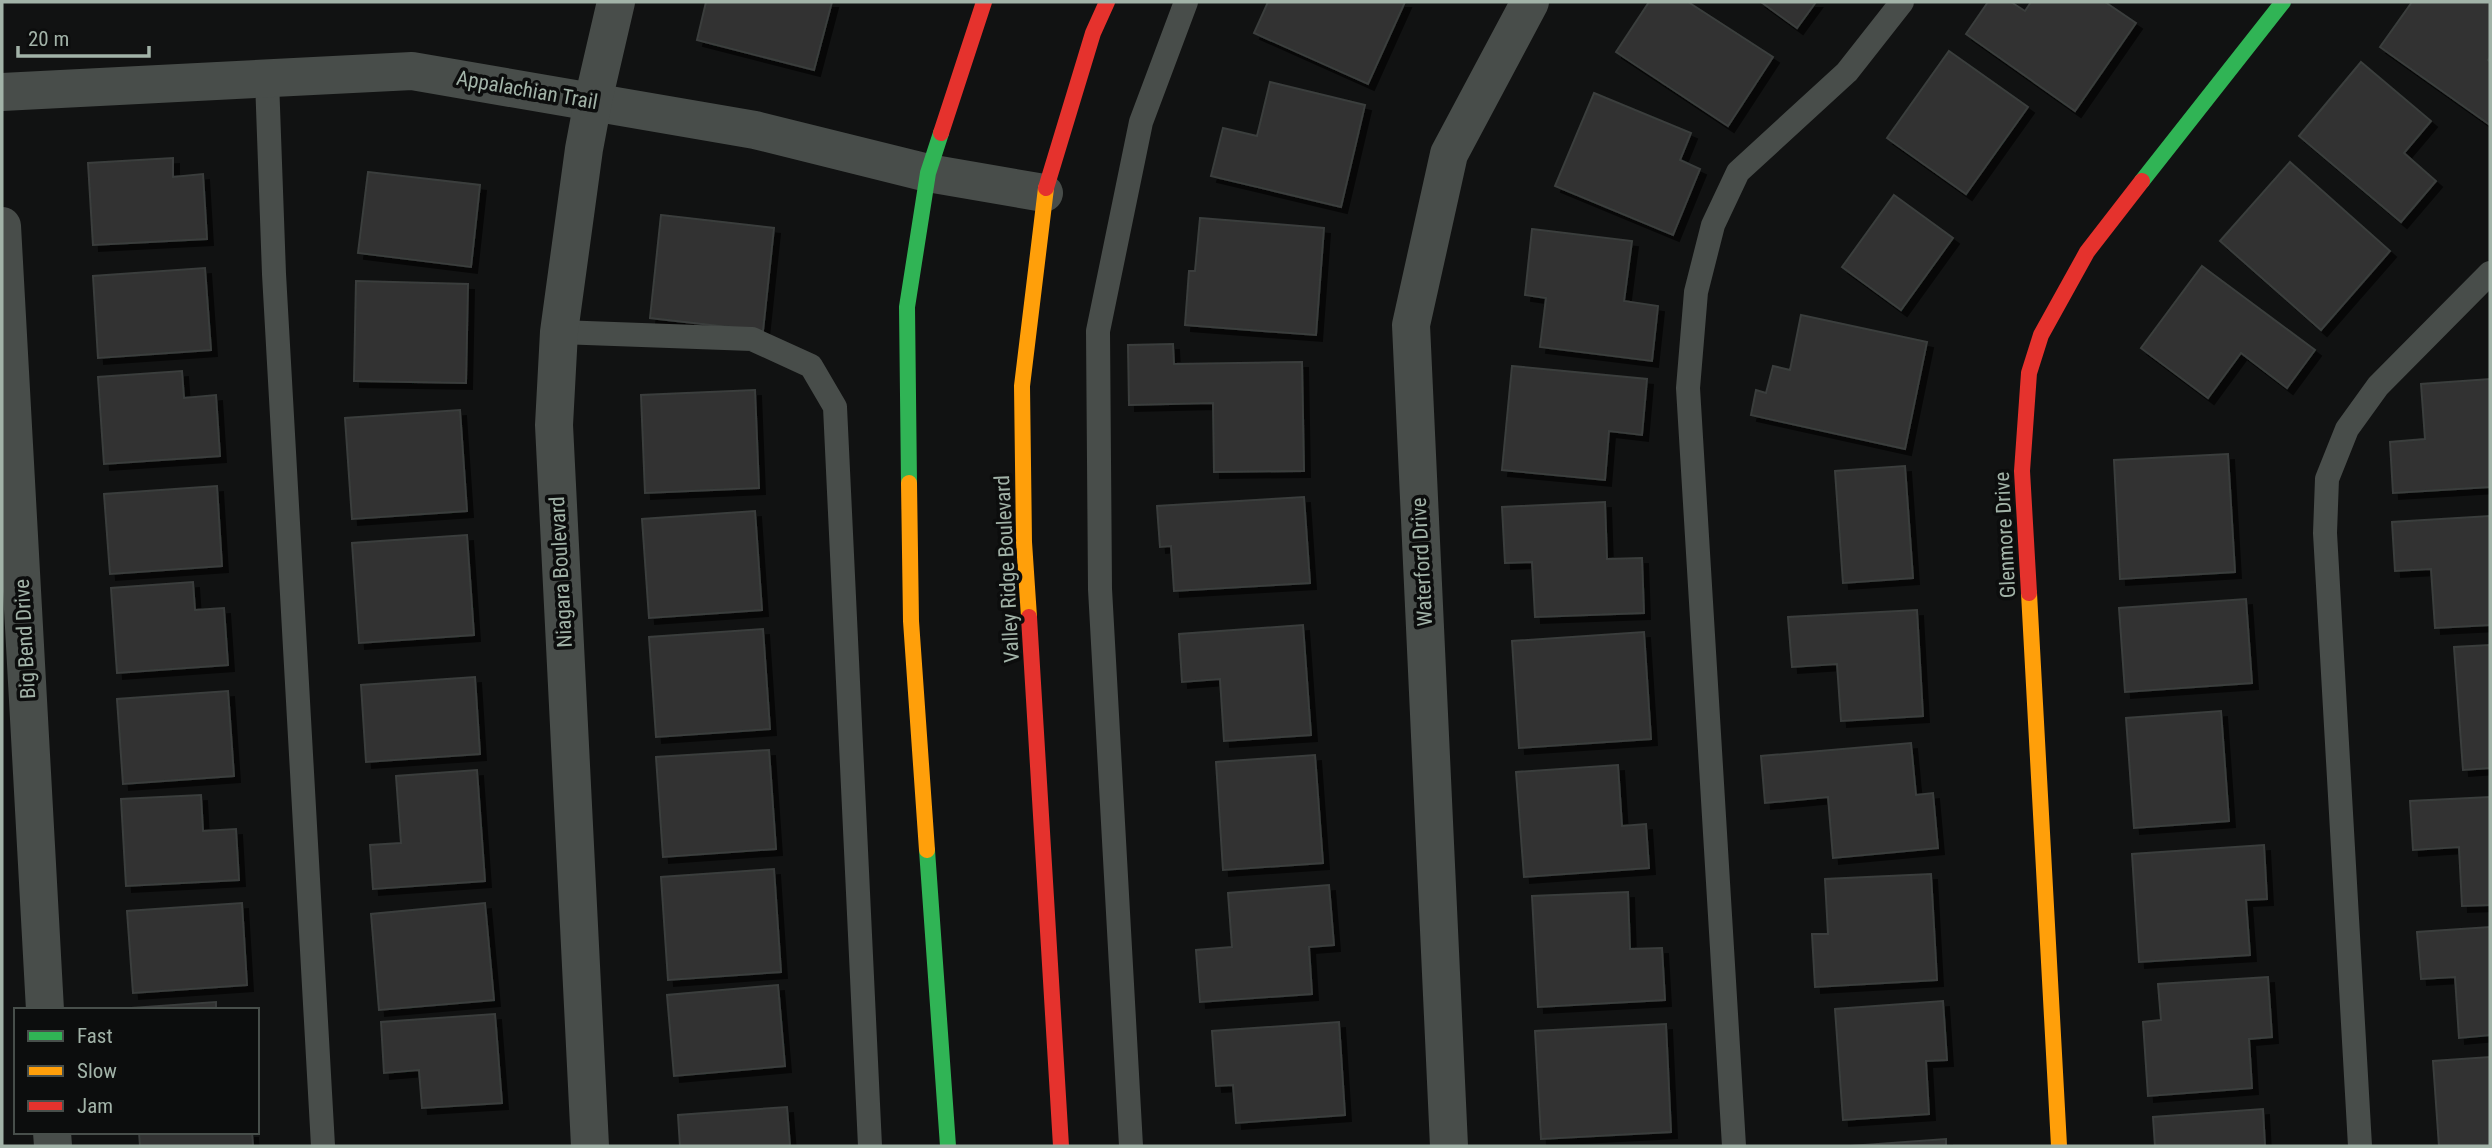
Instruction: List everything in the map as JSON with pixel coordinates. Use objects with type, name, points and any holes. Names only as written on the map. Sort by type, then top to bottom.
[{"type":"main road","points":[[948,1146],[911,621],[907,307],[929,173],[984,2]]},
{"type":"main road","name":"Valley Ridge Boulevard","points":[[1061,1146],[1025,556],[1021,386],[1044,192],[1093,33],[1107,2]]},
{"type":"main road","name":"Glenmore Drive","points":[[2059,1146],[2022,471],[2029,373],[2041,335],[2087,252],[2283,2]]},
{"type":"street","name":"Niagara Boulevard","points":[[590,1146],[554,425],[559,332],[593,101],[616,2]]},
{"type":"street","name":"Waterford Drive","points":[[1449,1146],[1411,325],[1449,154],[1530,2]]},
{"type":"street","name":"Appalachian Trail","points":[[2,92],[412,71],[755,130],[929,173],[1044,192]]},
{"type":"street","name":"Big Bend Drive","points":[[2,226],[45,1008]]},
{"type":"lane","points":[[1131,1146],[1100,589],[1098,331],[1141,122],[1186,2]]},
{"type":"lane","points":[[1734,1146],[1688,388],[1696,292],[1713,225],[1738,172],[1847,72],[1902,2]]},
{"type":"lane","points":[[267,80],[275,288],[323,1146]]},
{"type":"lane","points":[[2360,1146],[2325,533],[2327,479],[2347,429],[2378,386],[2490,274]]},
{"type":"lane","points":[[559,332],[752,339],[811,366],[835,407],[870,1146]]},
{"type":"building","points":[[706,2],[832,2],[814,70],[697,40]]},
{"type":"building","points":[[1268,2],[1405,2],[1368,84],[1254,33]]},
{"type":"building","points":[[1649,2],[1688,2],[1773,57],[1728,126],[1616,52]]},
{"type":"building","points":[[1761,2],[1816,2],[1797,28]]},
{"type":"building","points":[[1988,2],[2011,2],[2025,11],[2031,2],[2105,2],[2136,23],[2075,111],[1966,34]]},
{"type":"building","points":[[2412,2],[2490,2],[2490,125],[2380,47]]},
{"type":"building","points":[[1949,51],[2028,107],[1966,194],[1887,138]]},
{"type":"building","points":[[2361,62],[2431,121],[2404,153],[2436,181],[2401,222],[2299,136]]},
{"type":"building","points":[[1270,82],[1365,105],[1341,207],[1211,176],[1223,128],[1257,136]]},
{"type":"building","points":[[1594,93],[1691,133],[1680,160],[1700,169],[1673,235],[1555,186]]},
{"type":"building","points":[[173,158],[173,177],[203,174],[207,239],[93,245],[88,163]]},
{"type":"building","points":[[2290,162],[2390,251],[2321,330],[2220,241]]},
{"type":"building","points":[[368,172],[480,185],[471,267],[358,253]]},
{"type":"building","points":[[1894,195],[1953,238],[1901,310],[1842,267]]},
{"type":"building","points":[[661,215],[774,228],[763,331],[650,318]]},
{"type":"building","points":[[1200,218],[1324,228],[1316,335],[1185,325],[1189,271],[1195,271]]},
{"type":"building","points":[[1532,229],[1632,241],[1624,301],[1658,306],[1652,361],[1540,347],[1546,298],[1525,295]]},
{"type":"building","points":[[2202,266],[2315,350],[2287,388],[2241,353],[2208,398],[2141,348]]},
{"type":"building","points":[[205,268],[211,350],[98,358],[93,276]]},
{"type":"building","points":[[356,281],[468,284],[466,383],[354,381]]},
{"type":"building","points":[[1801,315],[1927,342],[1905,449],[1751,415],[1756,390],[1766,393],[1773,366],[1790,370]]},
{"type":"building","points":[[1173,344],[1174,364],[1302,362],[1304,471],[1214,472],[1213,403],[1129,405],[1128,345]]},
{"type":"building","points":[[1512,366],[1647,379],[1642,435],[1609,431],[1605,480],[1502,470]]},
{"type":"building","points":[[182,371],[184,398],[216,395],[220,456],[104,464],[98,377]]},
{"type":"building","points":[[2490,379],[2490,487],[2393,493],[2390,442],[2425,439],[2421,384]]},
{"type":"building","points":[[755,390],[759,488],[645,493],[641,395]]},
{"type":"building","points":[[460,410],[467,511],[352,519],[345,418]]},
{"type":"building","points":[[2228,454],[2235,572],[2120,579],[2114,460]]},
{"type":"building","points":[[1905,466],[1913,578],[1843,583],[1835,471]]},
{"type":"building","points":[[217,486],[222,566],[110,574],[104,494]]},
{"type":"building","points":[[1304,497],[1310,583],[1174,591],[1171,546],[1160,547],[1157,506]]},
{"type":"building","points":[[1605,502],[1607,559],[1642,558],[1644,613],[1535,617],[1532,562],[1505,563],[1502,507]]},
{"type":"building","points":[[755,511],[762,610],[649,618],[642,519]]},
{"type":"building","points":[[2490,516],[2490,625],[2435,628],[2431,569],[2395,571],[2392,522]]},
{"type":"building","points":[[467,535],[474,635],[359,643],[352,543]]},
{"type":"building","points":[[193,582],[195,610],[224,608],[228,665],[117,673],[111,588]]},
{"type":"building","points":[[2246,599],[2252,683],[2125,692],[2119,608]]},
{"type":"building","points":[[1917,610],[1923,716],[1841,721],[1837,664],[1792,667],[1788,617]]},
{"type":"building","points":[[1303,625],[1311,735],[1224,741],[1220,679],[1182,682],[1179,634]]},
{"type":"building","points":[[763,629],[770,729],[656,737],[649,637]]},
{"type":"building","points":[[1644,632],[1651,739],[1519,748],[1512,641]]},
{"type":"building","points":[[2490,645],[2490,768],[2463,770],[2454,647]]},
{"type":"building","points":[[475,677],[480,754],[366,762],[361,685]]},
{"type":"building","points":[[228,691],[234,776],[123,784],[117,699]]},
{"type":"building","points":[[2221,711],[2229,821],[2134,828],[2126,718]]},
{"type":"building","points":[[1911,743],[1916,795],[1933,793],[1938,848],[1833,858],[1828,797],[1765,803],[1761,756]]},
{"type":"building","points":[[769,750],[776,849],[663,857],[656,757]]},
{"type":"building","points":[[1315,755],[1323,863],[1223,870],[1216,762]]},
{"type":"building","points":[[1618,765],[1622,826],[1646,824],[1649,868],[1524,877],[1516,772]]},
{"type":"building","points":[[477,770],[485,881],[373,889],[370,845],[401,843],[396,776]]},
{"type":"building","points":[[201,795],[203,831],[236,829],[239,880],[126,886],[121,799]]},
{"type":"building","points":[[2490,797],[2490,905],[2462,906],[2459,847],[2413,850],[2410,801]]},
{"type":"building","points":[[2264,845],[2267,899],[2246,900],[2250,955],[2139,962],[2132,854]]},
{"type":"building","points":[[774,869],[781,972],[668,980],[661,877]]},
{"type":"building","points":[[1931,874],[1937,980],[1815,987],[1812,934],[1828,934],[1825,879]]},
{"type":"building","points":[[1329,885],[1334,945],[1309,947],[1312,994],[1200,1002],[1196,950],[1232,947],[1228,893]]},
{"type":"building","points":[[1628,892],[1630,949],[1662,948],[1665,1000],[1538,1007],[1532,896]]},
{"type":"building","points":[[242,903],[247,985],[133,993],[127,911]]},
{"type":"building","points":[[485,903],[494,1000],[379,1010],[371,914]]},
{"type":"building","points":[[2490,927],[2490,1035],[2459,1038],[2455,977],[2421,979],[2417,932]]},
{"type":"building","points":[[2268,977],[2272,1037],[2249,1039],[2252,1088],[2148,1096],[2143,1022],[2161,1020],[2158,984]]},
{"type":"building","points":[[778,985],[785,1066],[674,1076],[667,995]]},
{"type":"building","points":[[1943,1001],[1947,1060],[1926,1061],[1929,1114],[1843,1120],[1835,1009]]},
{"type":"building","points":[[216,1002],[216,1008],[132,1008]]},
{"type":"building","points":[[495,1014],[502,1103],[422,1108],[419,1070],[384,1073],[381,1022]]},
{"type":"building","points":[[1339,1022],[1345,1115],[1236,1123],[1233,1085],[1216,1086],[1212,1031]]},
{"type":"building","points":[[1666,1024],[1671,1132],[1541,1139],[1535,1031]]},
{"type":"building","points":[[2490,1057],[2490,1146],[2439,1146],[2433,1061]]},
{"type":"building","points":[[787,1107],[790,1146],[680,1146],[678,1115]]},
{"type":"building","points":[[2263,1109],[2265,1146],[2155,1146],[2153,1117]]},
{"type":"building","points":[[139,1134],[252,1134],[253,1146],[140,1146]]},
{"type":"building","points":[[1946,1139],[1946,1146],[1850,1146]]},
{"type":"traffic: fast","points":[[2142,181],[2283,2]]},
{"type":"traffic: fast","points":[[909,483],[907,307],[928,173],[941,133]]},
{"type":"traffic: fast","points":[[927,850],[948,1146]]},
{"type":"traffic: slow","points":[[1029,617],[1024,542],[1022,386],[1046,188]]},
{"type":"traffic: slow","points":[[909,483],[911,621],[927,850]]},
{"type":"traffic: slow","points":[[2029,593],[2059,1146]]},
{"type":"traffic: jam","points":[[941,133],[984,2]]},
{"type":"traffic: jam","points":[[1046,188],[1093,33],[1107,2]]},
{"type":"traffic: jam","points":[[2029,593],[2022,471],[2029,373],[2041,335],[2087,252],[2142,181]]},
{"type":"traffic: jam","points":[[1029,617],[1061,1146]]}]
